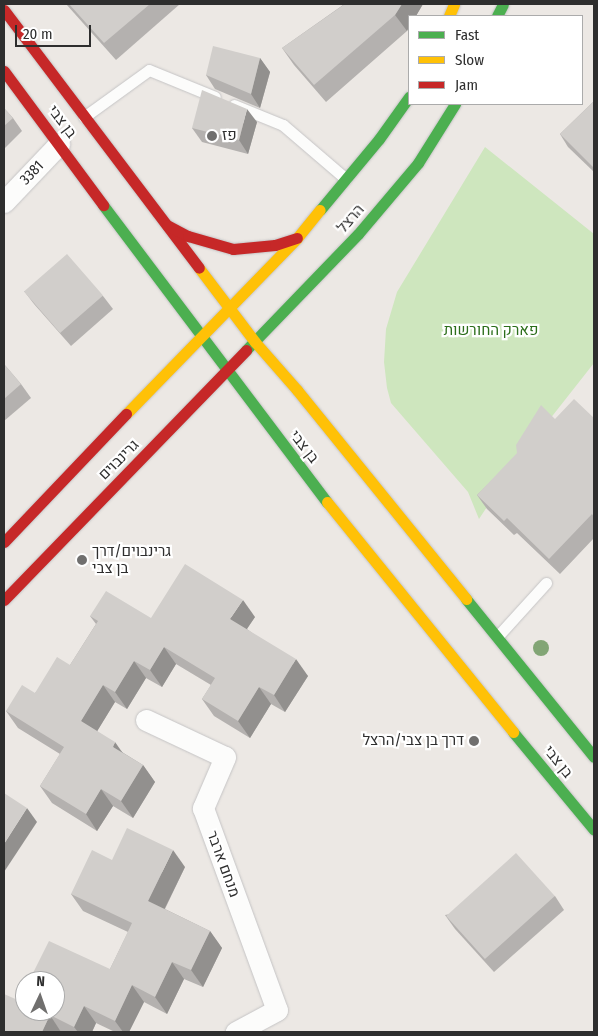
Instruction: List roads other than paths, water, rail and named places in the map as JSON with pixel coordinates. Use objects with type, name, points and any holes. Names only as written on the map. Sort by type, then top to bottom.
[{"type":"main road","name":"בן צבי","points":[[4,10],[162,222],[255,342],[594,757]]},
{"type":"main road","name":"בן צבי","points":[[4,71],[200,336],[369,556],[594,830]]},
{"type":"main road","name":"הרצל","points":[[229,308],[297,238],[346,179],[408,98]]},
{"type":"main road","name":"הרצל","points":[[255,342],[358,234],[412,171],[454,105]]},
{"type":"main road","points":[[162,222],[188,236],[233,249],[275,246],[297,238]]},
{"type":"main road","name":"גרינבוים","points":[[4,542],[229,308]]},
{"type":"main road","name":"גרינבוים","points":[[4,600],[228,372],[255,342]]},
{"type":"street","name":"3381","points":[[4,202],[59,144]]},
{"type":"street","name":"מנחם ארבר","points":[[146,720],[225,757],[203,808],[277,1010],[236,1032]]},
{"type":"lane","points":[[84,117],[149,70],[283,124],[346,179]]},
{"type":"lane","points":[[496,637],[546,583]]},
{"type":"place","name":"פז","points":[[212,136]]},
{"type":"place","name":"גרינבוים/דרך בן צבי","points":[[82,560]]},
{"type":"place","name":"דרך בן צבי/הרצל","points":[[474,741]]},
{"type":"park label","name":"פארק החורשות","points":[[491,331]]}]
